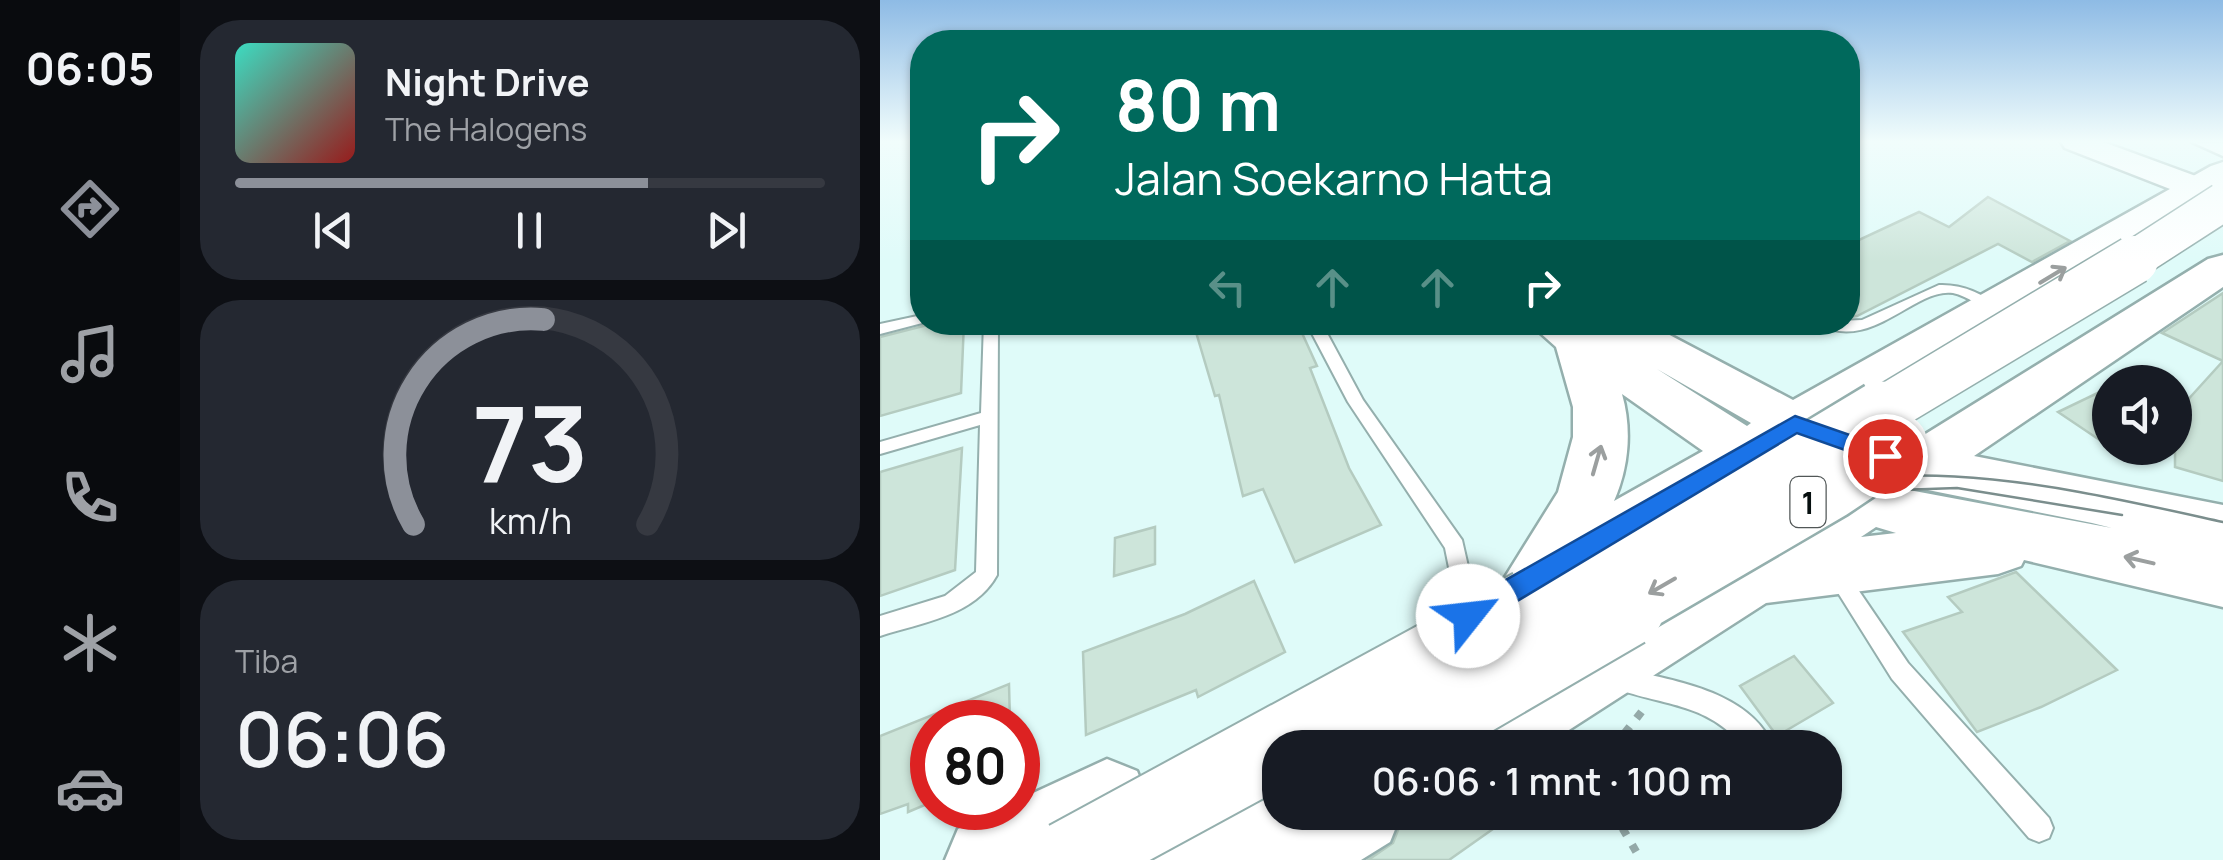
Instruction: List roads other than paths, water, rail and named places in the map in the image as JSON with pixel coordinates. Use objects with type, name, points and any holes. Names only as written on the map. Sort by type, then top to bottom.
[{"type":"highway","name":"1","points":[[989,860],[1468,616],[1885,372],[2215,188]]},
{"type":"highway","name":"1","points":[[1068,860],[1928,388],[2215,188]]},
{"type":"highway","name":"1","points":[[1415,730],[1830,489],[1975,390],[2223,243]]},
{"type":"highway","name":"1","points":[[1497,730],[1752,577],[1879,479],[2019,398],[2223,268]]},
{"type":"highway","points":[[1538,577],[1580,508],[1602,447],[1596,378],[1600,335]]},
{"type":"highway","points":[[1612,335],[1771,439],[1879,479],[1924,518],[2074,520],[2223,530]]},
{"type":"highway","points":[[1617,335],[1701,373],[1771,439]]},
{"type":"highway","points":[[1939,342],[1959,364],[2019,398],[2009,424],[2022,451],[2044,474],[2074,520]]},
{"type":"highway","points":[[1701,373],[1805,377],[1885,372]]},
{"type":"highway","points":[[1673,498],[1722,514],[1739,527],[1752,544],[1756,559],[1752,577],[1832,568],[2074,520],[2223,579]]},
{"type":"highway","points":[[1190,860],[1262,818]]},
{"type":"highway","points":[[1281,860],[1330,830]]},
{"type":"lane","points":[[1860,326],[1941,289],[1969,294],[1995,310]]},
{"type":"lane","points":[[880,329],[910,322]]},
{"type":"lane","points":[[880,626],[961,599],[977,588],[986,575],[990,335]]},
{"type":"lane","points":[[1320,335],[1356,402],[1455,546],[1468,616]]},
{"type":"lane","points":[[880,448],[990,416]]},
{"type":"lane","points":[[1832,568],[1900,671],[2040,828]]},
{"type":"lane","points":[[1592,672],[1705,700],[1736,718],[1746,730]]},
{"type":"tram line","points":[[1557,608],[1710,520],[1772,496],[1836,481],[1900,476],[1965,477],[2095,495],[2223,522]]},
{"type":"tram line","points":[[1592,611],[1773,509],[1871,491],[1957,488],[2122,515]]},
{"type":"tram line","points":[[1345,730],[1557,608]]},
{"type":"tram line","points":[[1552,611],[1557,608]]},
{"type":"tram line","points":[[1380,730],[1597,608]]},
{"type":"tram line","points":[[1106,860],[1262,776]]},
{"type":"tram line","points":[[1146,860],[1262,795]]}]
